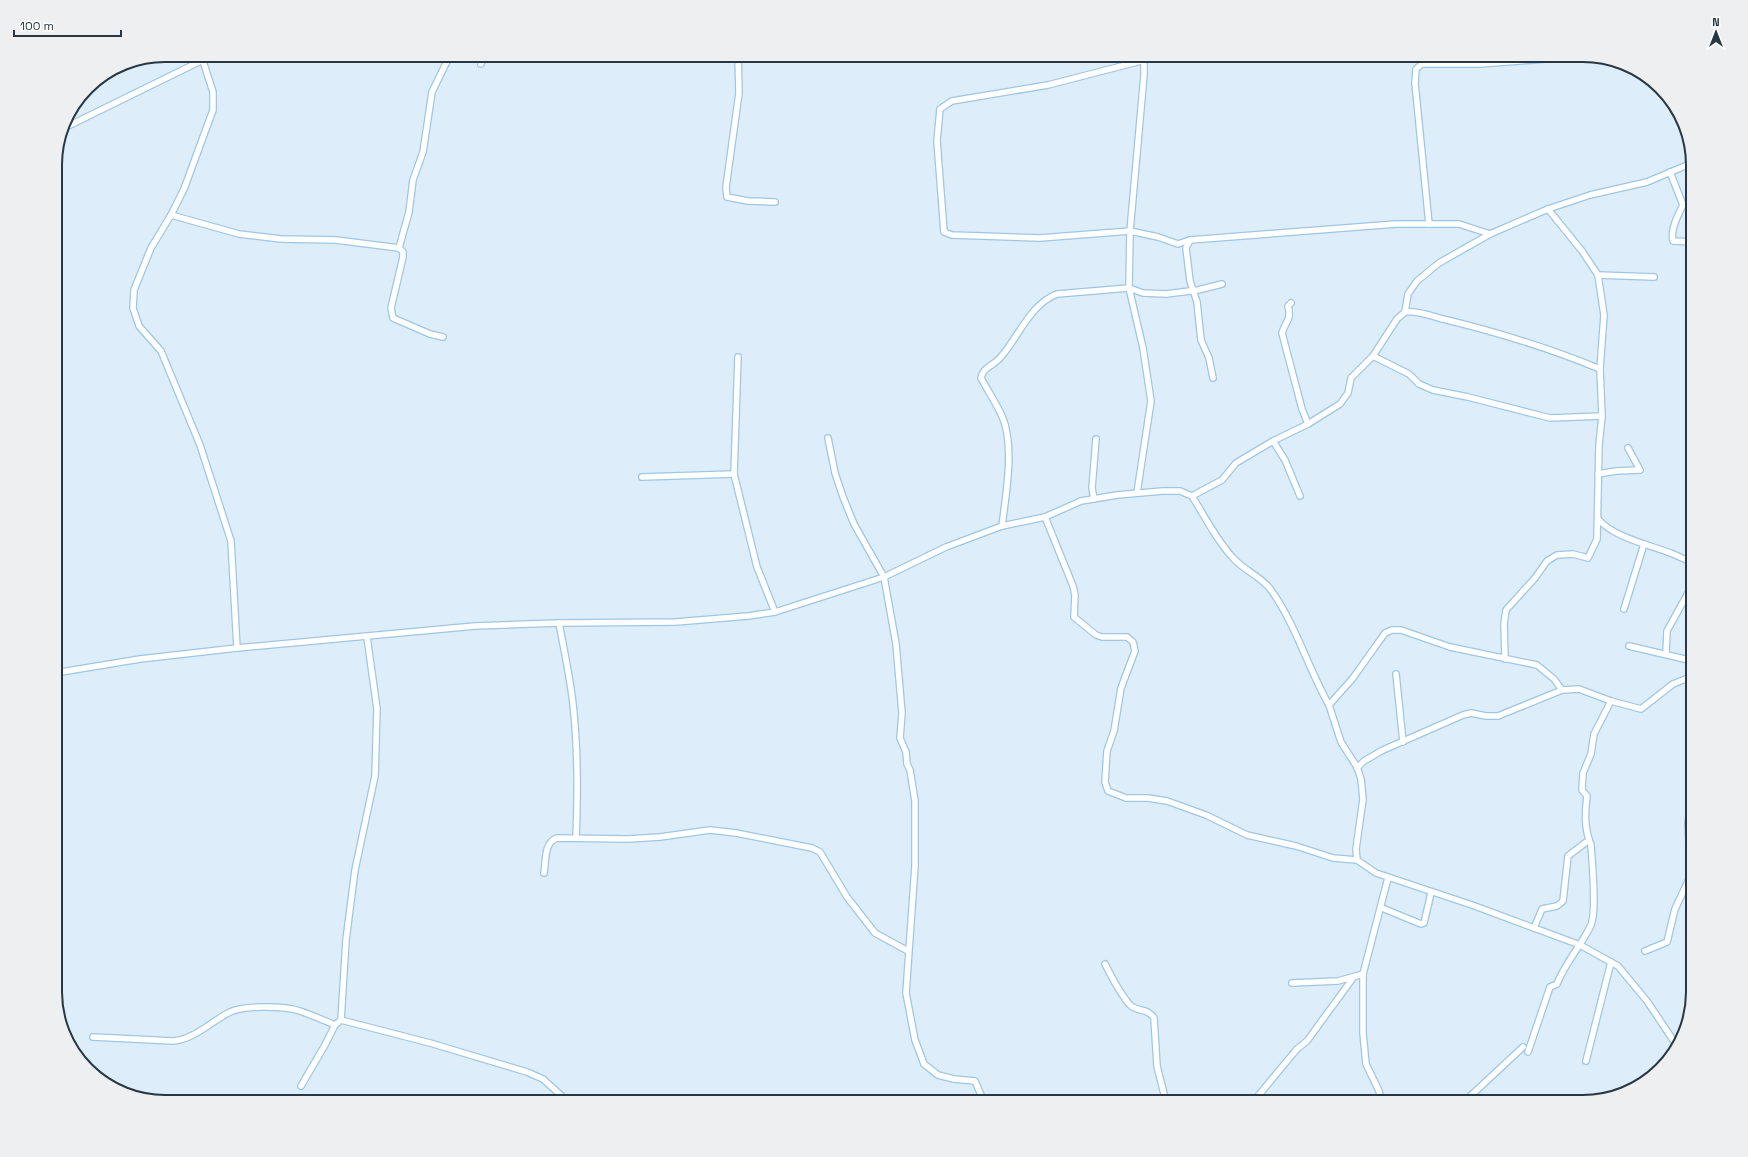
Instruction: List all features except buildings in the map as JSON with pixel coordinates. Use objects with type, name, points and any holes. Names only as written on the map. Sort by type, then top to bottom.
[{"type":"street","points":[[71,125],[201,62]]},
{"type":"street","points":[[203,62],[213,92],[213,110],[184,189],[172,215],[151,248],[134,290],[133,308],[139,326],[161,351],[200,445],[231,541],[237,648]]},
{"type":"street","points":[[399,248],[409,212],[413,180],[423,152],[432,92],[447,62]]},
{"type":"street","points":[[738,62],[739,93],[726,187],[727,197],[748,201],[775,202]]},
{"type":"street","points":[[1128,62],[1048,85],[952,101],[940,109],[937,142],[944,232],[952,235],[1040,238],[1130,231],[1158,237],[1178,244],[1190,240],[1389,224],[1459,224],[1490,234]]},
{"type":"street","points":[[1137,493],[1151,401],[1143,348],[1129,288],[1130,231],[1145,62]]},
{"type":"street","points":[[1429,224],[1415,83],[1416,69],[1422,64],[1480,64],[1506,62]]},
{"type":"street","points":[[1405,312],[1408,294],[1417,281],[1439,262],[1490,234],[1548,209],[1590,196],[1647,182],[1686,165]]},
{"type":"street","points":[[1670,172],[1683,205],[1676,220],[1672,237],[1673,241],[1686,242]]},
{"type":"street","points":[[1505,660],[1504,624],[1506,610],[1531,584],[1547,561],[1557,555],[1568,554],[1588,558],[1597,539],[1598,474],[1602,416],[1600,369],[1604,315],[1598,275],[1582,251],[1548,209]]},
{"type":"street","points":[[172,215],[239,234],[280,239],[336,240],[399,248],[403,252],[403,257],[391,308],[393,318],[430,334],[443,337]]},
{"type":"street","points":[[1190,240],[1186,248],[1190,281],[1198,302],[1201,340],[1209,358],[1213,378]]},
{"type":"street","points":[[1598,275],[1654,277]]},
{"type":"street","points":[[1002,526],[1008,469],[1007,440],[1002,417],[981,378],[982,373],[999,359],[1029,318],[1048,298],[1057,294],[1129,288],[1143,293],[1166,294],[1194,291],[1222,284]]},
{"type":"street","points":[[1290,302],[1288,306],[1290,312],[1289,321],[1282,333],[1302,409],[1308,424]]},
{"type":"street","points":[[1192,496],[1222,480],[1236,463],[1273,441],[1308,424],[1340,404],[1348,393],[1351,378],[1374,356],[1397,319],[1405,312],[1409,311],[1431,316],[1500,334],[1555,351],[1600,369]]},
{"type":"street","points":[[1374,356],[1409,374],[1419,384],[1433,390],[1468,397],[1550,418],[1602,416]]},
{"type":"street","points":[[738,357],[734,474],[758,567],[775,612]]},
{"type":"street","points":[[828,438],[835,473],[843,497],[854,524],[884,577],[896,644],[902,713],[900,738],[906,752],[914,797],[915,866],[906,993],[915,1040],[924,1064],[938,1074],[954,1079],[975,1081],[981,1095]]},
{"type":"street","points":[[1094,499],[1092,488],[1096,439]]},
{"type":"street","points":[[1273,441],[1285,460],[1300,496]]},
{"type":"street","points":[[1598,474],[1616,471],[1640,470],[1628,448]]},
{"type":"street","points":[[642,477],[734,474]]},
{"type":"street","points":[[62,672],[140,659],[237,648],[475,626],[700,621],[775,612],[884,577],[946,547],[1002,526],[1045,517],[1081,501],[1137,493],[1180,491],[1192,496],[1230,555],[1244,568],[1263,581],[1277,599],[1305,653],[1316,681],[1329,705],[1340,742],[1358,768],[1361,779],[1363,799],[1356,849],[1357,860]]},
{"type":"street","points":[[1045,517],[1074,586],[1074,617],[1096,635],[1102,637],[1127,637],[1133,642],[1135,651],[1121,688],[1114,731],[1107,751],[1105,782],[1108,791],[1126,798],[1148,798],[1167,802],[1206,815],[1247,835],[1296,846],[1333,858],[1357,860],[1376,874],[1472,905],[1580,945],[1607,958],[1618,966],[1647,1001],[1674,1040]]},
{"type":"street","points":[[1598,519],[1607,527],[1644,544],[1686,560]]},
{"type":"street","points":[[1624,609],[1644,544]]},
{"type":"street","points":[[1666,654],[1667,631],[1686,597]]},
{"type":"street","points":[[559,623],[573,702],[577,751],[578,793],[576,838]]},
{"type":"street","points":[[1329,705],[1353,678],[1378,641],[1385,633],[1392,630],[1401,630],[1450,647],[1505,660],[1537,665],[1554,679],[1562,690]]},
{"type":"street","points":[[301,1086],[335,1025],[341,1020],[346,940],[355,870],[375,776],[377,709],[367,637]]},
{"type":"street","points":[[1629,646],[1686,659]]},
{"type":"street","points":[[1396,674],[1403,742]]},
{"type":"street","points":[[1358,768],[1364,761],[1377,754],[1463,715],[1471,713],[1486,716],[1498,716],[1562,690],[1579,689],[1611,701],[1641,709],[1673,684],[1686,679]]},
{"type":"street","points":[[1528,1052],[1550,987],[1557,984],[1562,972],[1580,945],[1592,923],[1592,865],[1585,815],[1587,796],[1582,790],[1583,773],[1592,754],[1594,734],[1611,701]]},
{"type":"street","points":[[544,873],[548,844],[552,840],[576,838],[636,838],[710,830],[736,833],[812,848],[820,852],[847,897],[875,933],[908,951]]},
{"type":"street","points":[[1534,928],[1542,909],[1557,906],[1563,901],[1568,856],[1589,840]]},
{"type":"street","points":[[1380,1095],[1366,1064],[1363,1033],[1363,974],[1382,908],[1388,878]]},
{"type":"street","points":[[1645,951],[1667,942],[1675,909],[1686,886]]},
{"type":"street","points":[[1382,908],[1421,924],[1424,923],[1432,892]]},
{"type":"street","points":[[1586,1061],[1611,962]]},
{"type":"street","points":[[1105,964],[1130,1006],[1151,1012],[1154,1018],[1157,1066],[1164,1095]]},
{"type":"street","points":[[1292,983],[1338,981],[1363,974]]},
{"type":"street","points":[[1259,1095],[1297,1049],[1307,1041],[1353,978]]},
{"type":"street","points":[[93,1038],[172,1042],[184,1040],[232,1011],[244,1008],[278,1008],[299,1010],[335,1025]]},
{"type":"street","points":[[341,1020],[430,1043],[527,1072],[544,1079],[561,1095]]},
{"type":"street","points":[[1472,1095],[1523,1047]]}]
